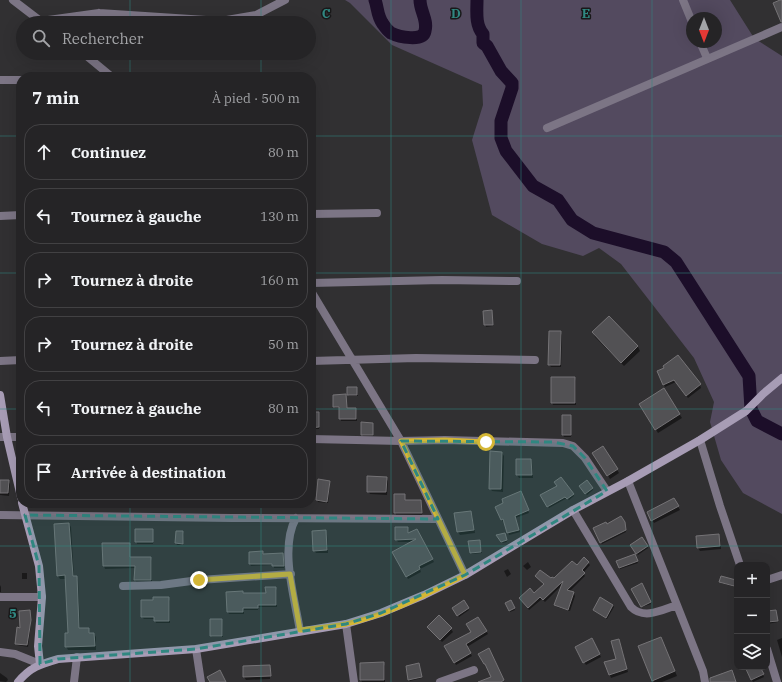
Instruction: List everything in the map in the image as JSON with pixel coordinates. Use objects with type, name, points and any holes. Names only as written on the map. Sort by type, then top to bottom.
[{"type":"main road","points":[[18,682],[25,674],[40,664],[58,659],[196,649],[300,630],[346,624],[388,610],[424,595],[465,575],[573,510],[700,440],[746,411],[782,378]]},
{"type":"main road","points":[[0,395],[4,437],[16,479]]},
{"type":"main road","points":[[23,508],[39,566],[42,597],[38,646],[40,664]]},
{"type":"street","points":[[13,0],[34,16]]},
{"type":"street","points":[[250,16],[256,15],[285,0]]},
{"type":"street","points":[[683,0],[688,12]]},
{"type":"street","points":[[80,16],[99,13],[145,16]]},
{"type":"street","points":[[547,128],[782,27]]},
{"type":"street","points":[[703,48],[707,58]]},
{"type":"street","points":[[91,60],[106,72]]},
{"type":"street","points":[[0,80],[16,80]]},
{"type":"street","points":[[316,214],[377,213]]},
{"type":"street","points":[[0,216],[16,215]]},
{"type":"street","points":[[316,283],[442,280],[517,281]]},
{"type":"street","points":[[316,298],[401,441],[465,575]]},
{"type":"street","points":[[316,361],[465,358],[535,360]]},
{"type":"street","points":[[0,361],[16,360]]},
{"type":"street","points":[[4,437],[16,437]]},
{"type":"street","points":[[316,439],[563,443],[573,446],[585,458],[607,491]]},
{"type":"street","points":[[700,440],[739,562]]},
{"type":"street","points":[[628,481],[706,682]]},
{"type":"street","points":[[573,510],[631,607],[641,613],[650,614],[677,605]]},
{"type":"street","points":[[0,515],[96,517],[438,518]]},
{"type":"street","points":[[296,518],[292,524],[288,547],[290,574],[300,630]]},
{"type":"street","points":[[123,586],[161,585],[199,580],[290,574]]},
{"type":"street","points":[[770,579],[782,575]]},
{"type":"street","points":[[0,596],[42,597]]},
{"type":"street","points":[[346,624],[354,682]]},
{"type":"street","points":[[196,649],[201,682]]},
{"type":"street","points":[[0,652],[15,654],[40,664]]},
{"type":"street","points":[[74,682],[77,657]]},
{"type":"street","points":[[770,657],[778,678]]},
{"type":"street","points":[[440,682],[474,670]]},
{"type":"highlighted area","points":[[401,441],[553,442],[573,446],[585,458],[607,491],[465,575],[381,613],[346,624],[196,649],[58,659],[40,664],[39,566],[25,515],[438,519]]},
{"type":"shaded area","points":[[345,0],[730,0],[754,38],[782,56],[782,514],[743,493],[721,460],[710,422],[714,402],[694,358],[621,264],[599,248],[583,256],[542,244],[492,215],[472,140],[483,105],[482,85],[392,45],[350,3]]},
{"type":"building","points":[[782,0],[782,22],[773,3]]},
{"type":"building","points":[[492,310],[493,325],[484,325],[483,311]]},
{"type":"building","points":[[609,316],[638,346],[621,363],[592,332]]},
{"type":"building","points":[[549,331],[561,331],[560,365],[548,365]]},
{"type":"building","points":[[678,355],[701,384],[686,396],[674,380],[663,385],[657,371],[664,368],[663,366]]},
{"type":"building","points":[[551,377],[575,377],[575,403],[551,403]]},
{"type":"building","points":[[347,387],[357,387],[357,395],[347,395]]},
{"type":"building","points":[[664,388],[680,414],[655,430],[639,404]]},
{"type":"building","points":[[346,394],[347,408],[356,408],[356,419],[339,419],[339,407],[333,407],[333,395]]},
{"type":"building","points":[[316,412],[319,412],[319,427],[316,427]]},
{"type":"building","points":[[562,415],[571,415],[571,435],[562,435]]},
{"type":"building","points":[[361,422],[373,423],[373,435],[361,435]]},
{"type":"building","points":[[603,446],[618,469],[607,476],[592,453]]},
{"type":"building","points":[[490,451],[502,452],[501,489],[489,489]]},
{"type":"building","points":[[516,459],[531,459],[532,475],[516,475]]},
{"type":"building","points":[[367,476],[387,477],[386,492],[367,492]]},
{"type":"building","points":[[561,477],[574,494],[567,499],[565,497],[547,507],[540,495],[557,486],[554,482]]},
{"type":"building","points":[[318,479],[330,481],[327,502],[316,500]]},
{"type":"building","points":[[0,480],[9,480],[8,493],[0,493]]},
{"type":"building","points":[[587,480],[593,488],[585,494],[579,486]]},
{"type":"building","points":[[521,491],[529,510],[515,516],[519,530],[507,533],[503,519],[501,520],[495,507],[503,503],[502,499]]},
{"type":"building","points":[[394,494],[405,494],[405,500],[421,500],[422,513],[394,513]]},
{"type":"building","points":[[674,498],[679,506],[651,521],[647,512]]},
{"type":"building","points":[[471,511],[474,530],[457,532],[454,513]]},
{"type":"building","points":[[621,516],[625,522],[626,530],[600,543],[593,528],[606,522],[607,524]]},
{"type":"building","points":[[69,523],[73,576],[77,576],[79,628],[89,628],[89,633],[94,633],[95,646],[65,647],[65,633],[68,633],[65,575],[57,576],[54,524]]},
{"type":"building","points":[[395,527],[408,527],[408,533],[417,529],[433,559],[419,566],[420,569],[406,577],[392,552],[416,539],[395,540]]},
{"type":"building","points":[[135,529],[153,529],[153,542],[135,542]]},
{"type":"building","points":[[326,530],[327,550],[313,551],[312,531]]},
{"type":"building","points":[[176,531],[183,531],[183,544],[175,543]]},
{"type":"building","points":[[505,533],[507,540],[501,542],[496,535]]},
{"type":"building","points":[[719,534],[720,546],[697,548],[696,536]]},
{"type":"building","points":[[642,537],[648,546],[636,554],[630,545]]},
{"type":"building","points":[[480,540],[481,552],[470,553],[468,541]]},
{"type":"building","points":[[102,543],[130,543],[130,557],[151,557],[151,580],[134,580],[135,566],[103,566]]},
{"type":"building","points":[[263,551],[263,554],[283,553],[284,566],[272,566],[272,564],[249,564],[249,552]]},
{"type":"building","points":[[635,554],[638,561],[619,568],[616,561]]},
{"type":"building","points":[[584,557],[589,562],[582,570],[585,573],[567,590],[574,592],[568,610],[554,605],[563,581],[543,600],[540,597],[528,608],[519,598],[530,588],[534,593],[544,584],[535,576],[540,570],[551,578],[554,578],[572,561],[577,565]]},
{"type":"building","points":[[721,576],[734,579],[734,586],[719,582]]},
{"type":"building","points":[[642,583],[651,602],[641,607],[631,589]]},
{"type":"building","points":[[265,587],[276,587],[276,605],[258,605],[258,608],[243,608],[243,612],[227,612],[226,592],[243,591],[243,593],[266,593]]},
{"type":"building","points":[[153,597],[169,597],[169,621],[154,621],[154,617],[141,617],[141,600],[153,600]]},
{"type":"building","points":[[600,597],[613,605],[606,618],[593,610]]},
{"type":"building","points":[[464,600],[469,608],[457,616],[452,608]]},
{"type":"building","points":[[511,600],[515,608],[509,611],[505,603]]},
{"type":"building","points":[[30,610],[31,620],[27,645],[15,644],[17,627],[20,628],[19,611]]},
{"type":"building","points":[[776,610],[778,621],[770,622],[770,611]]},
{"type":"building","points":[[439,615],[452,628],[440,640],[427,627]]},
{"type":"building","points":[[478,617],[487,631],[466,644],[471,653],[454,663],[444,646],[471,632],[466,624]]},
{"type":"building","points":[[210,619],[222,619],[222,636],[210,636]]},
{"type":"building","points":[[661,637],[675,671],[652,681],[638,646]]},
{"type":"building","points":[[592,638],[600,654],[583,663],[575,647]]},
{"type":"building","points":[[619,639],[627,669],[609,675],[604,662],[616,659],[611,641]]},
{"type":"building","points":[[489,648],[504,680],[501,682],[478,682],[491,677],[478,654]]},
{"type":"building","points":[[384,662],[384,680],[360,680],[360,663]]},
{"type":"building","points":[[419,663],[422,677],[408,680],[406,666]]},
{"type":"building","points":[[270,665],[271,676],[243,677],[243,666]]},
{"type":"building","points":[[220,670],[226,682],[210,682],[207,677]]},
{"type":"building","points":[[732,670],[736,682],[710,682],[710,678]]},
{"type":"building","points":[[746,670],[762,670],[764,674],[751,680]]},
{"type":"waterway","points":[[375,0],[380,18],[388,30],[395,35],[410,38],[420,37],[425,31],[425,19],[420,0]]},
{"type":"waterway","points":[[477,0],[478,22],[480,30],[483,34],[483,43],[487,46],[501,71],[512,83],[512,88],[501,121],[501,138],[506,151],[533,186],[558,200],[572,220],[593,233],[664,252],[676,262],[749,376],[751,409],[757,421],[782,434]]},
{"type":"route","points":[[199,580],[290,574],[300,630],[346,624],[381,613],[424,595],[465,575],[401,441],[445,440],[486,442]]}]
